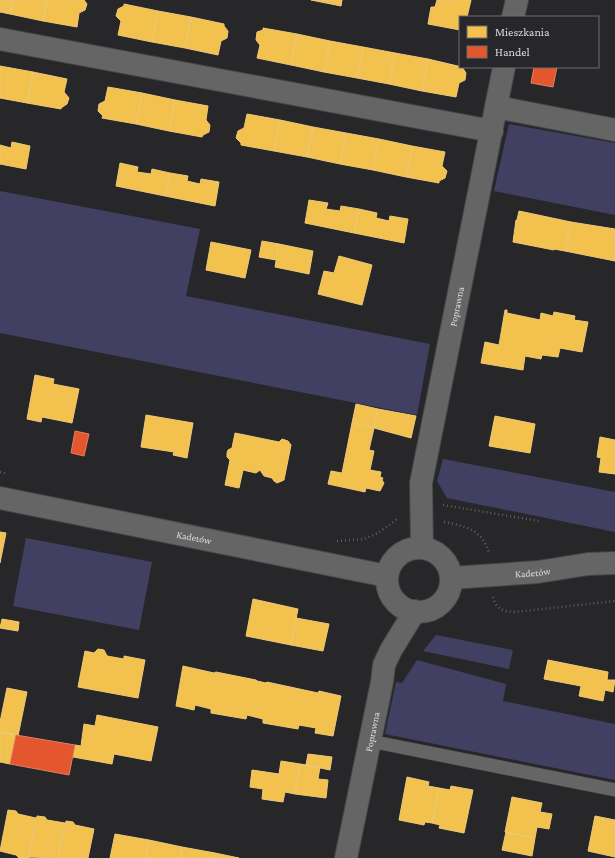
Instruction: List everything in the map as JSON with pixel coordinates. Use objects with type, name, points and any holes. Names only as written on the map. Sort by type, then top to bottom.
[{"type":"street","points":[[513,16],[517,0]]},
{"type":"street","points":[[0,39],[492,131]]},
{"type":"street","name":"Poprawna","points":[[422,548],[431,521],[421,483],[450,328],[492,131],[504,68]]},
{"type":"street","points":[[496,107],[615,130]]},
{"type":"street","name":"Kadetów","points":[[0,498],[388,576]]},
{"type":"street","points":[[412,548],[422,548],[439,554],[445,561],[451,578],[450,589],[445,599],[436,607],[426,611],[415,611],[403,607],[394,599],[389,589],[388,576],[390,567],[395,559],[403,552],[412,548]]},
{"type":"street","name":"Kadetów","points":[[451,578],[538,572],[588,564],[615,563]]},
{"type":"street","name":"Poprawna","points":[[346,858],[382,682],[384,665],[391,650],[415,611]]},
{"type":"lane","points":[[370,741],[615,790]]},
{"type":"path","points":[[431,521],[441,504],[539,521]]},
{"type":"path","points":[[396,520],[431,521],[462,525],[474,530],[482,538],[489,554],[493,601],[499,609],[505,612],[615,601]]},
{"type":"shaded area","points":[[509,124],[615,143],[615,215],[494,191]]},
{"type":"shaded area","points":[[0,191],[200,229],[186,296],[430,344],[417,415],[0,333]]},
{"type":"shaded area","points":[[443,459],[615,492],[615,532],[447,498],[437,481]]},
{"type":"shaded area","points":[[26,538],[152,562],[139,630],[13,606]]},
{"type":"shaded area","points":[[436,635],[513,650],[509,669],[423,651]]},
{"type":"shaded area","points":[[417,660],[506,684],[503,701],[615,724],[615,780],[385,734],[396,682],[402,683]]},
{"type":"building: Mieszkania","points":[[0,0],[13,0],[10,14],[0,12]]},
{"type":"building: Mieszkania","points":[[13,0],[47,0],[43,21],[10,14]]},
{"type":"building: Mieszkania","points":[[47,0],[84,0],[87,4],[85,10],[79,13],[77,27],[43,21]]},
{"type":"building: Mieszkania","points":[[311,0],[342,0],[341,6]]},
{"type":"building: Mieszkania","points":[[437,0],[471,0],[467,16],[459,16],[459,30],[428,24],[431,7],[435,7]]},
{"type":"building: Mieszkania","points":[[124,4],[158,11],[152,42],[118,35],[121,21],[116,16],[118,9],[124,6]]},
{"type":"building: Mieszkania","points":[[158,11],[191,17],[185,48],[152,42]]},
{"type":"building: Mieszkania","points":[[191,17],[224,24],[228,31],[227,38],[221,41],[218,55],[185,48]]},
{"type":"building: Mieszkania","points":[[263,28],[297,34],[291,65],[257,58],[260,45],[256,40],[257,32],[263,30]]},
{"type":"building: Mieszkania","points":[[297,34],[330,41],[324,72],[291,65]]},
{"type":"building: Mieszkania","points":[[330,41],[363,47],[357,78],[324,72]]},
{"type":"building: Mieszkania","points":[[363,47],[395,53],[389,84],[357,78]]},
{"type":"building: Mieszkania","points":[[395,53],[428,59],[422,91],[389,84]]},
{"type":"building: Mieszkania","points":[[428,59],[459,66],[459,68],[463,68],[466,73],[465,80],[459,83],[456,97],[422,91]]},
{"type":"building: Mieszkania","points":[[0,66],[33,72],[27,103],[0,98]]},
{"type":"building: Mieszkania","points":[[33,72],[67,79],[64,92],[69,98],[67,104],[61,109],[27,103]]},
{"type":"building: Mieszkania","points":[[108,87],[142,93],[136,124],[102,118],[103,116],[98,111],[99,104],[105,101]]},
{"type":"building: Mieszkania","points":[[142,93],[175,100],[169,131],[136,124]]},
{"type":"building: Mieszkania","points":[[175,100],[208,106],[206,120],[210,125],[209,132],[202,137],[169,131]]},
{"type":"building: Mieszkania","points":[[247,114],[280,120],[274,151],[241,145],[236,138],[238,131],[244,128]]},
{"type":"building: Mieszkania","points":[[280,120],[313,127],[307,157],[274,151]]},
{"type":"building: Mieszkania","points":[[313,127],[346,133],[340,164],[307,157]]},
{"type":"building: Mieszkania","points":[[346,133],[379,139],[373,170],[340,164]]},
{"type":"building: Mieszkania","points":[[379,139],[412,146],[406,177],[373,170]]},
{"type":"building: Mieszkania","points":[[12,142],[30,146],[26,169],[0,164],[0,145],[11,148]]},
{"type":"building: Mieszkania","points":[[412,146],[445,152],[442,166],[447,171],[445,178],[439,181],[439,183],[406,177]]},
{"type":"building: Mieszkania","points":[[120,163],[138,167],[137,172],[151,174],[152,169],[170,173],[165,196],[116,186]]},
{"type":"building: Mieszkania","points":[[170,173],[188,176],[187,181],[200,184],[201,179],[219,182],[215,206],[165,196]]},
{"type":"building: Mieszkania","points":[[309,200],[328,203],[326,209],[340,211],[341,206],[359,209],[354,233],[305,223]]},
{"type":"building: Mieszkania","points":[[359,209],[377,213],[376,218],[389,221],[390,216],[408,219],[404,243],[354,233]]},
{"type":"building: Mieszkania","points":[[519,211],[571,222],[565,251],[513,242],[516,220]]},
{"type":"building: Mieszkania","points":[[571,222],[615,229],[615,261],[565,251]]},
{"type":"building: Mieszkania","points":[[262,241],[279,244],[276,260],[259,257]]},
{"type":"building: Mieszkania","points":[[211,242],[251,250],[245,278],[206,270]]},
{"type":"building: Mieszkania","points":[[279,244],[313,251],[309,274],[275,267]]},
{"type":"building: Mieszkania","points":[[339,256],[372,265],[362,305],[318,294],[324,271],[334,273]]},
{"type":"building: Mieszkania","points":[[505,310],[507,310],[507,313],[540,320],[541,313],[553,316],[554,312],[575,316],[574,320],[588,322],[582,352],[560,348],[558,357],[542,355],[541,359],[525,356],[523,370],[481,363],[485,342],[499,345]]},
{"type":"building: Mieszkania","points":[[35,375],[54,379],[53,384],[79,389],[72,423],[42,417],[41,422],[27,419]]},
{"type":"building: Mieszkania","points":[[356,404],[378,409],[374,428],[352,423]]},
{"type":"building: Mieszkania","points":[[378,409],[416,416],[411,438],[374,428]]},
{"type":"building: Mieszkania","points":[[146,415],[193,423],[187,458],[173,455],[174,452],[141,447]]},
{"type":"building: Mieszkania","points":[[495,416],[535,424],[530,453],[489,446]]},
{"type":"building: Mieszkania","points":[[352,423],[374,428],[369,450],[374,451],[370,470],[381,472],[380,477],[383,478],[382,480],[384,483],[380,491],[366,488],[365,492],[328,484],[331,471],[342,473]]},
{"type":"building: Mieszkania","points":[[235,433],[279,442],[282,439],[288,441],[291,445],[284,480],[277,483],[272,478],[264,476],[260,470],[256,473],[243,470],[239,488],[225,485],[230,460],[227,457],[227,453],[228,450],[232,448]]},
{"type":"building: Mieszkania","points":[[600,437],[615,440],[615,474],[599,472],[601,458],[597,457]]},
{"type":"building: Mieszkania","points":[[0,532],[6,533],[0,563]]},
{"type":"building: Mieszkania","points":[[253,599],[298,609],[291,645],[246,636]]},
{"type":"building: Mieszkania","points":[[296,618],[329,624],[323,651],[291,645]]},
{"type":"building: Mieszkania","points":[[2,619],[19,622],[18,631],[0,628]]},
{"type":"building: Mieszkania","points":[[98,649],[104,650],[107,656],[124,659],[124,656],[145,660],[138,698],[78,687],[85,651],[94,653]]},
{"type":"building: Mieszkania","points":[[548,660],[608,672],[607,680],[615,680],[613,692],[605,690],[603,701],[579,696],[581,686],[544,679]]},
{"type":"building: Mieszkania","points":[[183,666],[318,693],[319,691],[341,696],[333,736],[315,733],[316,728],[299,725],[298,729],[263,723],[263,719],[247,715],[246,719],[211,713],[211,709],[195,705],[194,710],[176,706]]},
{"type":"building: Mieszkania","points":[[7,688],[27,692],[18,736],[0,732],[0,722]]},
{"type":"building: Mieszkania","points":[[97,715],[158,727],[151,761],[114,754],[112,764],[73,757],[75,745],[81,746],[84,724],[95,726]]},
{"type":"building: Mieszkania","points":[[0,732],[16,735],[10,764],[0,762]]},
{"type":"building: Mieszkania","points":[[308,754],[332,757],[330,770],[306,765]]},
{"type":"building: Mieszkania","points":[[281,761],[300,764],[295,794],[285,792],[283,802],[262,799],[263,789],[250,787],[252,770],[279,774]]},
{"type":"building: Mieszkania","points":[[300,764],[320,767],[318,779],[328,780],[326,798],[295,794]]},
{"type":"building: Mieszkania","points":[[407,777],[429,782],[428,786],[439,788],[432,823],[425,822],[424,825],[399,820]]},
{"type":"building: Mieszkania","points":[[451,786],[473,790],[464,833],[439,828],[440,825],[432,823],[439,788],[450,790]]},
{"type":"building: Mieszkania","points":[[512,797],[542,803],[540,812],[552,814],[549,829],[537,827],[535,838],[505,832]]},
{"type":"building: Mieszkania","points":[[8,810],[16,811],[18,814],[36,818],[29,858],[19,858],[16,855],[0,851]]},
{"type":"building: Mieszkania","points":[[37,816],[45,817],[47,820],[65,823],[58,858],[29,857]]},
{"type":"building: Mieszkania","points":[[595,816],[615,820],[615,857],[588,851]]},
{"type":"building: Mieszkania","points":[[66,821],[73,822],[75,825],[94,829],[88,858],[58,858]]},
{"type":"building: Mieszkania","points":[[506,832],[535,838],[532,856],[502,850]]},
{"type":"building: Mieszkania","points":[[115,834],[149,840],[146,858],[110,858]]},
{"type":"building: Mieszkania","points":[[149,840],[182,847],[180,858],[146,858]]},
{"type":"building: Mieszkania","points":[[182,847],[215,853],[214,858],[180,858]]},
{"type":"building: Mieszkania","points":[[215,853],[239,858],[214,858]]},
{"type":"building: Handel","points":[[534,68],[557,68],[553,87],[531,83]]},
{"type":"building: Handel","points":[[75,431],[89,434],[84,456],[71,453]]},
{"type":"building: Handel","points":[[16,735],[75,745],[69,775],[10,764]]}]
